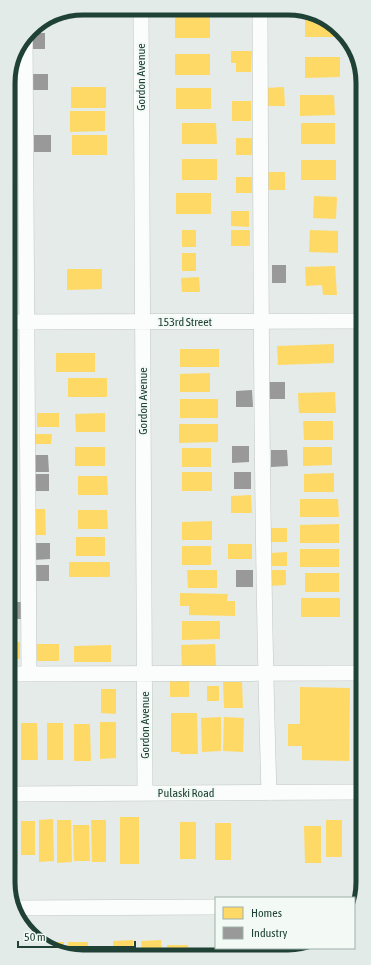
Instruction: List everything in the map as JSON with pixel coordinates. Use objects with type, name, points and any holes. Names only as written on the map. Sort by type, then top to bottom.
[{"type":"street","name":"Gordon Avenue","points":[[141,15],[146,793]]},
{"type":"street","points":[[260,15],[261,321],[269,793]]},
{"type":"street","points":[[25,48],[29,674]]},
{"type":"street","name":"153rd Street","points":[[15,322],[356,321]]},
{"type":"street","points":[[15,674],[356,673]]},
{"type":"street","name":"Pulaski Road","points":[[15,794],[356,792]]},
{"type":"street","points":[[20,908],[215,907]]},
{"type":"building: Homes","points":[[175,17],[210,17],[210,38],[175,38]]},
{"type":"building: Homes","points":[[305,17],[326,26],[338,37],[305,37]]},
{"type":"building: Homes","points":[[231,51],[252,51],[251,72],[236,72],[236,63],[231,63]]},
{"type":"building: Homes","points":[[175,54],[210,54],[210,75],[175,75]]},
{"type":"building: Homes","points":[[305,57],[340,57],[340,77],[305,78]]},
{"type":"building: Homes","points":[[17,66],[17,87],[15,87],[15,79]]},
{"type":"building: Homes","points":[[71,87],[106,87],[106,108],[71,108]]},
{"type":"building: Homes","points":[[284,87],[285,106],[266,106],[265,88]]},
{"type":"building: Homes","points":[[176,88],[211,88],[211,109],[176,109]]},
{"type":"building: Homes","points":[[300,95],[334,95],[335,115],[300,116]]},
{"type":"building: Homes","points":[[232,101],[251,101],[251,121],[232,121]]},
{"type":"building: Homes","points":[[70,111],[105,111],[105,131],[70,132]]},
{"type":"building: Homes","points":[[182,123],[216,123],[217,144],[182,144]]},
{"type":"building: Homes","points":[[301,123],[335,123],[335,144],[301,144]]},
{"type":"building: Homes","points":[[72,135],[107,135],[107,155],[72,155]]},
{"type":"building: Homes","points":[[236,138],[252,138],[252,155],[236,155]]},
{"type":"building: Homes","points":[[182,159],[217,159],[217,180],[182,180]]},
{"type":"building: Homes","points":[[301,160],[336,160],[336,180],[301,180]]},
{"type":"building: Homes","points":[[265,172],[285,172],[285,190],[266,190]]},
{"type":"building: Homes","points":[[236,177],[252,177],[252,193],[236,193]]},
{"type":"building: Homes","points":[[176,193],[211,193],[211,214],[176,214]]},
{"type":"building: Homes","points":[[314,196],[337,197],[336,219],[313,218]]},
{"type":"building: Homes","points":[[231,211],[249,211],[249,227],[231,226]]},
{"type":"building: Homes","points":[[182,230],[196,230],[196,247],[182,247]]},
{"type":"building: Homes","points":[[231,230],[250,230],[250,246],[231,246]]},
{"type":"building: Homes","points":[[310,230],[338,231],[338,253],[309,252]]},
{"type":"building: Homes","points":[[182,253],[196,253],[196,271],[182,271]]},
{"type":"building: Homes","points":[[335,266],[337,295],[323,295],[322,285],[306,286],[305,267]]},
{"type":"building: Homes","points":[[67,269],[102,269],[102,289],[67,290]]},
{"type":"building: Homes","points":[[199,277],[200,292],[182,292],[181,278]]},
{"type":"building: Homes","points":[[334,344],[334,363],[278,365],[277,346]]},
{"type":"building: Homes","points":[[180,349],[219,349],[219,367],[180,367]]},
{"type":"building: Homes","points":[[56,353],[95,353],[95,372],[56,372]]},
{"type":"building: Homes","points":[[210,373],[210,392],[180,392],[180,374]]},
{"type":"building: Homes","points":[[68,378],[107,378],[107,397],[68,397]]},
{"type":"building: Homes","points":[[335,392],[336,413],[299,413],[298,393]]},
{"type":"building: Homes","points":[[180,399],[218,399],[218,418],[180,418]]},
{"type":"building: Homes","points":[[37,413],[59,413],[59,427],[37,427]]},
{"type":"building: Homes","points":[[105,413],[105,432],[76,432],[75,414]]},
{"type":"building: Homes","points":[[15,421],[16,421],[15,439]]},
{"type":"building: Homes","points":[[303,421],[333,421],[333,440],[304,440]]},
{"type":"building: Homes","points":[[179,424],[218,424],[218,442],[179,443]]},
{"type":"building: Homes","points":[[35,434],[52,434],[51,444],[35,444]]},
{"type":"building: Homes","points":[[75,447],[105,447],[105,466],[75,466]]},
{"type":"building: Homes","points":[[303,447],[332,447],[332,465],[303,466]]},
{"type":"building: Homes","points":[[182,448],[211,448],[211,467],[182,467]]},
{"type":"building: Homes","points":[[182,472],[212,472],[212,491],[182,491]]},
{"type":"building: Homes","points":[[334,473],[334,492],[304,492],[304,474]]},
{"type":"building: Homes","points":[[78,476],[107,476],[108,495],[78,495]]},
{"type":"building: Homes","points":[[251,495],[252,513],[231,513],[231,496]]},
{"type":"building: Homes","points":[[300,499],[338,499],[339,517],[300,517]]},
{"type":"building: Homes","points":[[32,509],[45,509],[46,535],[32,535]]},
{"type":"building: Homes","points":[[78,510],[107,510],[108,529],[78,529]]},
{"type":"building: Homes","points":[[212,521],[212,540],[182,540],[182,522]]},
{"type":"building: Homes","points":[[339,524],[339,543],[300,543],[300,525]]},
{"type":"building: Homes","points":[[271,528],[287,528],[287,542],[271,542]]},
{"type":"building: Homes","points":[[76,537],[105,537],[105,556],[76,556]]},
{"type":"building: Homes","points":[[228,544],[252,544],[252,559],[228,559]]},
{"type":"building: Homes","points":[[182,546],[211,546],[211,565],[182,565]]},
{"type":"building: Homes","points":[[300,549],[339,549],[339,567],[300,567]]},
{"type":"building: Homes","points":[[287,552],[287,566],[271,566],[270,553]]},
{"type":"building: Homes","points":[[69,562],[110,562],[110,577],[69,577]]},
{"type":"building: Homes","points":[[187,570],[217,570],[217,588],[188,588]]},
{"type":"building: Homes","points":[[269,570],[286,570],[286,585],[269,586]]},
{"type":"building: Homes","points":[[305,573],[339,573],[339,592],[305,592]]},
{"type":"building: Homes","points":[[180,593],[228,594],[227,601],[235,601],[235,616],[189,615],[189,606],[180,606]]},
{"type":"building: Homes","points":[[301,598],[340,598],[340,617],[301,617]]},
{"type":"building: Homes","points":[[182,621],[220,621],[220,639],[182,640]]},
{"type":"building: Homes","points":[[15,642],[20,642],[20,659],[15,659]]},
{"type":"building: Homes","points":[[35,644],[59,644],[59,661],[35,661]]},
{"type":"building: Homes","points":[[215,644],[216,666],[182,667],[181,645]]},
{"type":"building: Homes","points":[[111,645],[111,662],[74,662],[74,646]]},
{"type":"building: Homes","points":[[170,680],[189,680],[189,697],[170,697]]},
{"type":"building: Homes","points":[[223,682],[242,682],[243,708],[224,708]]},
{"type":"building: Homes","points":[[207,686],[219,686],[219,701],[207,701]]},
{"type":"building: Homes","points":[[300,687],[350,688],[349,761],[302,760],[302,746],[288,746],[288,724],[300,724]]},
{"type":"building: Homes","points":[[101,689],[116,689],[116,714],[101,713]]},
{"type":"building: Homes","points":[[171,713],[197,713],[198,754],[180,754],[180,752],[171,752]]},
{"type":"building: Homes","points":[[221,717],[221,751],[202,752],[201,718]]},
{"type":"building: Homes","points":[[224,717],[244,718],[243,752],[223,751]]},
{"type":"building: Homes","points":[[100,722],[116,722],[116,758],[100,759]]},
{"type":"building: Homes","points":[[21,723],[37,723],[38,760],[21,760]]},
{"type":"building: Homes","points":[[47,723],[63,723],[63,760],[47,760]]},
{"type":"building: Homes","points":[[74,724],[90,724],[91,761],[74,761]]},
{"type":"building: Homes","points":[[120,817],[139,817],[139,864],[120,864]]},
{"type":"building: Homes","points":[[53,819],[54,861],[39,862],[39,820]]},
{"type":"building: Homes","points":[[57,820],[71,820],[72,862],[57,863]]},
{"type":"building: Homes","points":[[91,820],[106,820],[106,862],[92,862]]},
{"type":"building: Homes","points":[[326,820],[342,820],[342,857],[326,857]]},
{"type":"building: Homes","points":[[15,821],[17,821],[18,863],[15,863]]},
{"type":"building: Homes","points":[[21,821],[35,821],[35,855],[21,855]]},
{"type":"building: Homes","points":[[180,822],[196,822],[196,859],[180,859]]},
{"type":"building: Homes","points":[[215,823],[231,823],[231,860],[215,860]]},
{"type":"building: Homes","points":[[73,825],[89,825],[90,861],[74,861]]},
{"type":"building: Homes","points":[[304,826],[321,826],[321,863],[305,863]]},
{"type":"building: Homes","points":[[133,940],[133,950],[113,950],[113,941]]},
{"type":"building: Homes","points":[[161,940],[162,950],[142,950],[141,941]]},
{"type":"building: Homes","points":[[51,942],[64,942],[64,947]]},
{"type":"building: Homes","points":[[68,942],[88,942],[88,950],[68,948]]},
{"type":"building: Homes","points":[[167,945],[188,945],[188,950],[167,950]]},
{"type":"building: Homes","points":[[252,949],[269,949],[269,950]]},
{"type":"building: Homes","points":[[273,949],[290,949],[288,950]]},
{"type":"building: Industry","points":[[37,33],[45,33],[45,49],[28,49],[28,43]]},
{"type":"building: Industry","points":[[31,74],[48,74],[48,90],[31,90]]},
{"type":"building: Industry","points":[[15,103],[16,103],[17,119],[15,119]]},
{"type":"building: Industry","points":[[34,135],[51,135],[51,152],[34,152]]},
{"type":"building: Industry","points":[[15,160],[16,160],[15,176]]},
{"type":"building: Industry","points":[[15,195],[16,195],[17,212],[15,212]]},
{"type":"building: Industry","points":[[272,265],[286,265],[286,283],[272,283]]},
{"type":"building: Industry","points":[[268,382],[285,382],[285,399],[268,399]]},
{"type":"building: Industry","points":[[252,390],[253,407],[236,407],[236,391]]},
{"type":"building: Industry","points":[[232,446],[249,446],[249,462],[232,463]]},
{"type":"building: Industry","points":[[271,450],[287,450],[288,466],[271,467]]},
{"type":"building: Industry","points":[[32,455],[48,455],[49,472],[32,472]]},
{"type":"building: Industry","points":[[234,472],[251,472],[251,489],[234,489]]},
{"type":"building: Industry","points":[[32,474],[49,474],[49,491],[32,491]]},
{"type":"building: Industry","points":[[33,543],[50,543],[50,559],[33,560]]},
{"type":"building: Industry","points":[[32,565],[49,565],[49,581],[32,581]]},
{"type":"building: Industry","points":[[236,570],[253,570],[253,587],[236,587]]},
{"type":"building: Industry","points":[[15,602],[21,602],[21,619],[15,619]]}]
